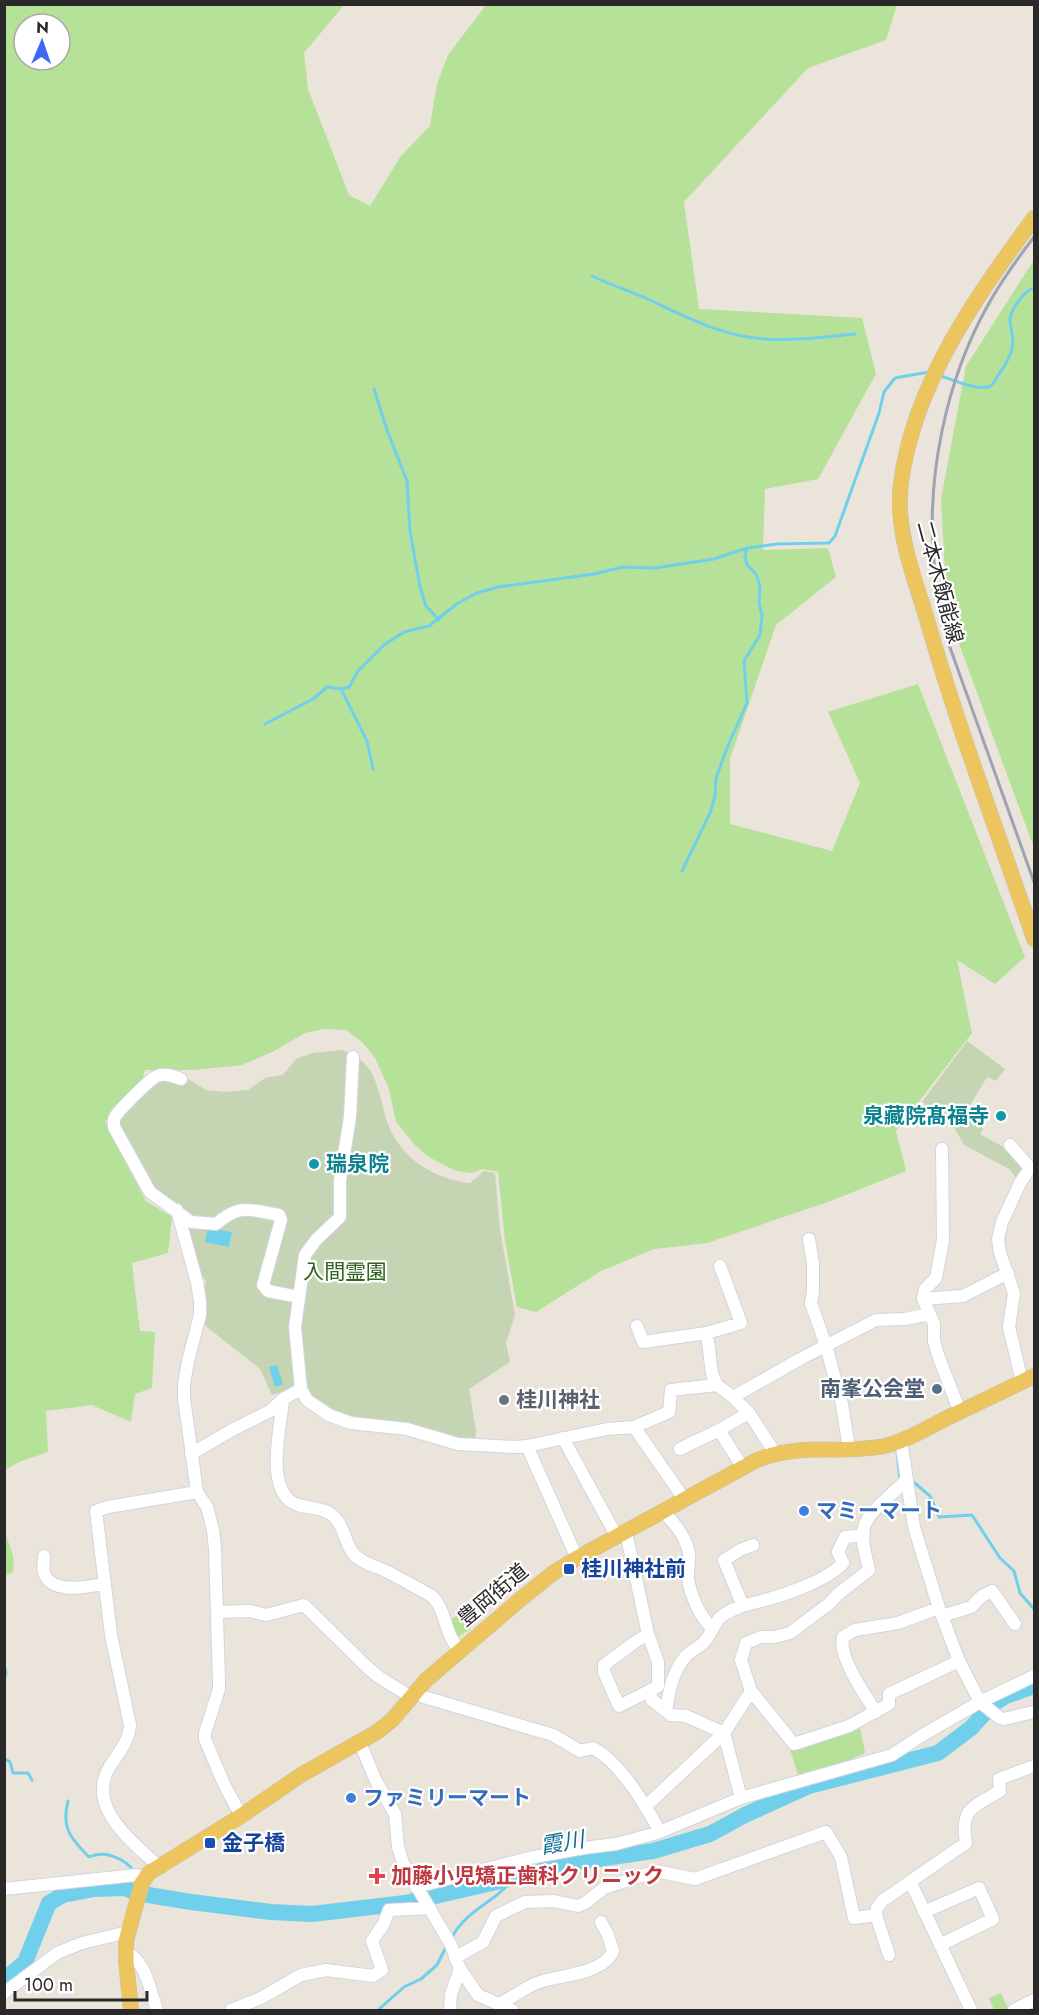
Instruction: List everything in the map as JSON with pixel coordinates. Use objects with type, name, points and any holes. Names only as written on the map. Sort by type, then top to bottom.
[{"type":"main road","name":"二本木飯能線","points":[[1035,218],[972,309],[934,374],[912,432],[904,468],[900,503],[904,538],[932,638],[960,726],[1035,939]]},
{"type":"main road","name":"豊岡街道","points":[[141,1887],[158,1866],[241,1816],[301,1774],[360,1743],[392,1720],[426,1680],[460,1650],[545,1580],[577,1558],[775,1453],[802,1449],[871,1448],[901,1440],[1028,1379]]},
{"type":"main road","points":[[131,2010],[125,1951],[141,1887]]},
{"type":"street","points":[[353,1057],[350,1118],[340,1180],[340,1217],[316,1240],[305,1256],[295,1327],[301,1389],[313,1406],[337,1419],[351,1423],[407,1429],[458,1444],[527,1446],[607,1429],[634,1427],[669,1412],[671,1390],[717,1384]]},
{"type":"street","points":[[181,1079],[166,1075],[152,1079],[123,1106],[114,1118],[114,1127],[150,1192],[191,1222],[216,1224],[227,1214],[242,1209],[279,1215],[281,1220],[263,1286],[268,1291],[299,1297]]},
{"type":"street","points":[[1010,1145],[1030,1168],[1002,1222],[998,1239],[1014,1293],[1009,1327],[1028,1379]]},
{"type":"street","points":[[942,1149],[943,1240],[936,1278],[924,1289],[923,1299],[934,1324],[934,1341],[939,1358],[960,1412]]},
{"type":"street","points":[[177,1210],[200,1300],[200,1315],[184,1384],[184,1398],[197,1492],[207,1507],[213,1530],[219,1689],[208,1719],[205,1739],[241,1816]]},
{"type":"street","points":[[809,1239],[813,1264],[811,1303],[842,1404],[849,1449]]},
{"type":"street","points":[[637,1326],[643,1342],[707,1333],[741,1323],[720,1266]]},
{"type":"street","points":[[923,1299],[963,1296],[1008,1273]]},
{"type":"street","points":[[733,1397],[876,1320],[905,1319],[930,1314]]},
{"type":"street","points":[[707,1333],[712,1374],[717,1384],[749,1413],[775,1453]]},
{"type":"street","points":[[191,1454],[270,1411],[283,1399],[301,1389]]},
{"type":"street","points":[[283,1399],[277,1472],[283,1495],[298,1505],[322,1510],[336,1518],[353,1553],[364,1562],[432,1596],[437,1602],[446,1629],[460,1650]]},
{"type":"street","points":[[680,1449],[749,1413]]},
{"type":"street","points":[[634,1427],[685,1500]]},
{"type":"street","points":[[719,1430],[743,1468]]},
{"type":"street","points":[[563,1438],[621,1535],[658,1662],[658,1686],[619,1706],[604,1672],[604,1665],[648,1634]]},
{"type":"street","points":[[901,1440],[914,1527],[959,1661],[980,1702],[1000,1718],[1005,1719],[1035,1712]]},
{"type":"street","points":[[527,1446],[577,1558]]},
{"type":"street","points":[[906,1480],[895,1493],[874,1510],[864,1527],[869,1570],[837,1595],[830,1604],[790,1633],[761,1637],[746,1643],[741,1660],[751,1691],[794,1744],[838,1731],[876,1712],[889,1704],[889,1694],[959,1661]]},
{"type":"street","points":[[158,1866],[123,1832],[105,1808],[103,1801],[102,1789],[106,1774],[128,1739],[130,1725],[111,1635],[96,1511],[197,1492]]},
{"type":"street","points":[[663,1512],[674,1523],[687,1546],[688,1580],[704,1620],[712,1629]]},
{"type":"street","points":[[666,1711],[672,1679],[687,1655],[702,1644],[722,1616],[743,1606],[803,1586],[830,1572],[842,1565],[838,1552],[845,1537],[864,1535]]},
{"type":"street","points":[[743,1606],[724,1560],[753,1545]]},
{"type":"street","points":[[44,1556],[45,1578],[51,1582],[74,1589],[104,1584]]},
{"type":"street","points":[[876,1712],[851,1672],[842,1643],[843,1637],[855,1630],[971,1607],[982,1596],[992,1591],[1015,1624]]},
{"type":"street","points":[[217,1612],[250,1611],[266,1615],[304,1605],[379,1677],[414,1694],[553,1735],[580,1751],[593,1748],[618,1765],[660,1832]]},
{"type":"street","points":[[417,1889],[529,1858],[615,1844],[660,1832],[741,1798],[892,1755],[980,1702],[1035,1676]]},
{"type":"street","points":[[649,1691],[652,1700],[671,1714],[686,1716],[724,1732]]},
{"type":"street","points":[[645,1807],[724,1732],[751,1691]]},
{"type":"street","points":[[724,1732],[741,1798]]},
{"type":"street","points":[[360,1743],[376,1781],[394,1814],[398,1847],[403,1863],[448,1940],[458,1963],[478,1995],[512,2010]]},
{"type":"street","points":[[890,1955],[876,1915],[877,1908],[882,1901],[966,1843],[964,1823],[967,1813],[977,1804],[1000,1791],[999,1779],[1035,1766]]},
{"type":"street","points":[[450,2010],[458,1963],[483,1941],[496,1916],[525,1902],[554,1901],[578,1906],[604,1888],[656,1871],[694,1879],[826,1832],[841,1857],[854,1918],[876,1915]]},
{"type":"street","points":[[4,1889],[136,1875],[141,1887]]},
{"type":"street","points":[[911,1883],[971,2010]]},
{"type":"street","points":[[924,1912],[979,1888],[993,1919],[940,1945]]},
{"type":"street","points":[[231,2010],[261,1998],[301,1975],[326,1970],[373,1976],[382,1970],[372,1941],[383,1925],[389,1910],[428,1905]]},
{"type":"street","points":[[499,2004],[536,1983],[605,1963],[613,1951],[601,1922]]},
{"type":"street","points":[[4,1993],[57,1953],[82,1943],[128,1932]]},
{"type":"street","points":[[125,1951],[136,1959],[145,1974],[157,2010]]},
{"type":"street","points":[[1014,2010],[1035,2000]]},
{"type":"green space","points":[[5,5],[344,5],[304,53],[308,89],[349,195],[370,206],[401,156],[430,126],[437,84],[448,55],[486,5],[897,5],[886,40],[808,68],[684,202],[699,309],[862,318],[876,374],[818,479],[765,489],[763,550],[828,548],[836,577],[776,625],[730,759],[730,824],[832,851],[860,783],[828,712],[918,684],[1025,957],[995,984],[957,960],[972,1033],[896,1131],[906,1171],[828,1202],[707,1243],[654,1249],[601,1271],[536,1312],[517,1307],[505,1241],[498,1172],[483,1169],[471,1173],[456,1171],[427,1156],[416,1146],[396,1122],[389,1089],[375,1058],[363,1043],[346,1030],[324,1029],[305,1033],[272,1052],[242,1065],[194,1070],[145,1070],[142,1081],[117,1106],[105,1122],[146,1201],[172,1217],[168,1253],[132,1263],[140,1331],[155,1332],[152,1388],[135,1394],[131,1422],[92,1405],[46,1411],[48,1452],[19,1462],[5,1470]]},
{"type":"green space","points":[[1034,260],[1034,848],[947,611],[941,499],[966,366]]},
{"type":"green space","points":[[967,1041],[1005,1069],[996,1081],[987,1077],[969,1107],[977,1112],[975,1122],[983,1129],[980,1134],[1016,1154],[1026,1170],[1018,1180],[1009,1169],[964,1145],[954,1127],[922,1102]]},
{"type":"green space","name":"入間霊園","points":[[341,1050],[353,1055],[370,1070],[375,1079],[388,1124],[401,1147],[410,1157],[432,1172],[457,1181],[470,1183],[484,1171],[495,1173],[500,1230],[515,1315],[506,1343],[510,1362],[469,1389],[476,1430],[475,1441],[343,1417],[290,1389],[272,1395],[260,1369],[203,1324],[202,1300],[206,1281],[193,1263],[182,1217],[148,1195],[111,1119],[148,1080],[183,1076],[206,1090],[225,1092],[248,1090],[265,1078],[283,1075],[296,1059],[312,1053]]},
{"type":"green space","points":[[5,1531],[14,1566],[13,1572],[5,1576]]},
{"type":"green space","points":[[462,1613],[471,1629],[457,1637],[448,1621]]},
{"type":"green space","points":[[860,1727],[865,1753],[847,1761],[798,1775],[790,1749],[829,1739]]},
{"type":"green space","points":[[1001,1993],[1009,2010],[994,2010],[989,1998]]},
{"type":"water","points":[[208,1228],[232,1232],[229,1247],[205,1242]]},
{"type":"water","points":[[277,1365],[283,1384],[275,1387],[269,1367]]},
{"type":"waterway","points":[[592,276],[702,324],[732,334],[764,339],[855,334]]},
{"type":"waterway","points":[[938,375],[982,388],[993,384],[1011,352],[1012,311],[1022,296],[1034,288]]},
{"type":"waterway","points":[[682,871],[710,813],[715,796],[716,778],[747,703],[744,661],[760,635],[762,616],[759,603],[760,586],[756,574],[747,565],[745,556],[747,548],[777,544],[829,543],[835,536],[879,413],[884,392],[895,378],[929,372]]},
{"type":"waterway","points":[[374,389],[407,481],[410,531],[420,587],[426,606],[439,620]]},
{"type":"waterway","points":[[265,724],[313,699],[327,687],[341,689],[349,687],[358,671],[384,645],[404,632],[429,626],[458,603],[477,593],[498,587],[594,574],[623,567],[655,568],[714,559],[747,548]]},
{"type":"waterway","points":[[341,689],[367,741],[373,769]]},
{"type":"waterway","points":[[897,1452],[900,1480]]},
{"type":"waterway","points":[[910,1479],[930,1496],[939,1517],[972,1515],[1000,1558],[1014,1571],[1020,1593],[1034,1609]]},
{"type":"waterway","points":[[4,1665],[6,1672],[4,1682]]},
{"type":"waterway","name":"霞川","points":[[4,1980],[25,1962],[49,1903],[63,1895],[94,1889],[125,1888],[136,1893],[191,1902],[271,1912],[312,1914],[405,1903],[513,1878],[550,1866],[653,1851],[710,1834],[745,1815],[809,1786],[938,1753],[971,1728],[993,1704],[1006,1696],[1034,1686]]},
{"type":"waterway","points":[[4,1758],[10,1762],[13,1773],[28,1773],[32,1780]]},
{"type":"waterway","points":[[68,1801],[67,1826],[83,1851],[89,1857],[101,1854],[120,1859],[135,1872]]},
{"type":"waterway","points":[[452,1937],[466,1919],[499,1893],[513,1878]]},
{"type":"waterway","points":[[378,2010],[404,1987],[421,1979],[437,1965],[447,1945]]},
{"type":"railway","points":[[1034,237],[993,296],[973,334],[961,365],[950,397],[936,463],[932,530],[936,581],[947,639],[1034,882]]},
{"type":"place","name":"泉藏院髙福寺","points":[[1001,1116]]},
{"type":"place","name":"瑞泉院","points":[[314,1164]]},
{"type":"place","name":"南峯公会堂","points":[[937,1389]]},
{"type":"place","name":"桂川神社","points":[[504,1400]]},
{"type":"place","name":"マミーマート","points":[[804,1511]]},
{"type":"place","name":"桂川神社前","points":[[569,1569]]},
{"type":"place","name":"ファミリーマート","points":[[351,1798]]},
{"type":"place","name":"金子橋","points":[[210,1843]]},
{"type":"place","name":"加藤小児矯正歯科クリニック","points":[[377,1876]]}]
